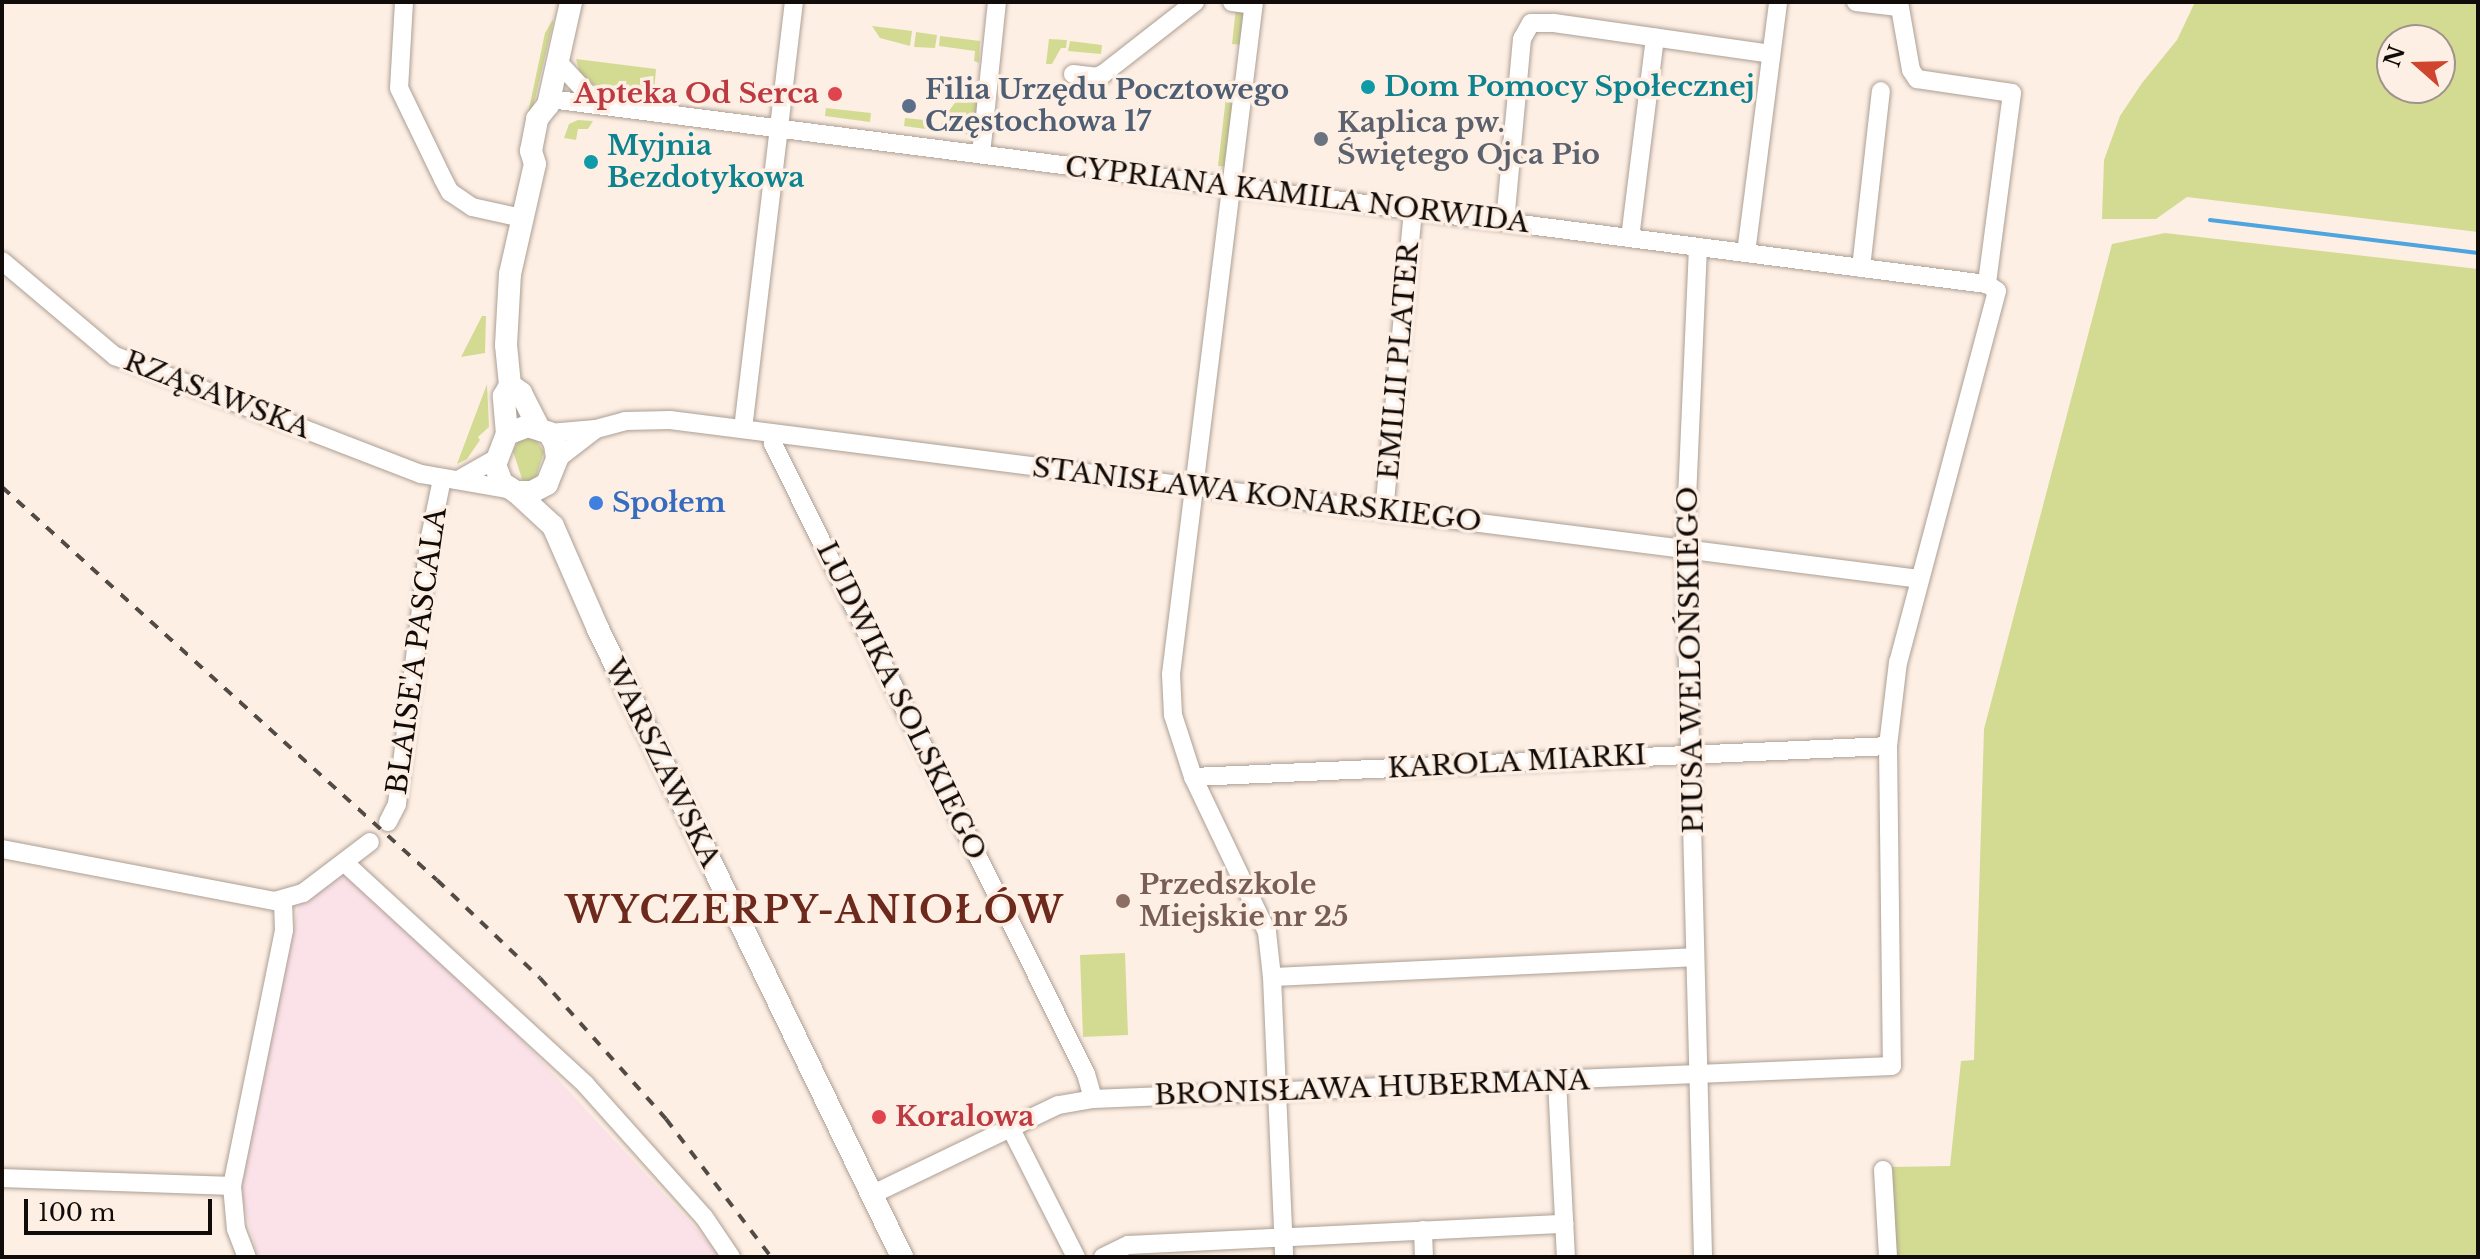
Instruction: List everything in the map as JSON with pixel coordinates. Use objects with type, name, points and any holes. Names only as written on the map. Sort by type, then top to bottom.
[{"type":"main road","points":[[510,385],[521,393],[555,444],[554,469],[540,489],[512,490],[495,472],[507,434],[504,396],[510,385],[507,308],[522,218],[535,164],[544,155],[551,130],[553,118],[549,102],[571,2]]},
{"type":"main road","points":[[507,434],[520,427],[543,430]]},
{"type":"main road","name":"WARSZAWSKA","points":[[553,526],[556,514],[554,469]]},
{"type":"main road","name":"WARSZAWSKA","points":[[512,490],[553,526],[594,622],[902,1257]]},
{"type":"street","points":[[404,2],[399,88],[450,192],[472,207],[522,218]]},
{"type":"street","points":[[743,429],[794,2]]},
{"type":"street","points":[[981,154],[997,2]]},
{"type":"street","points":[[1073,74],[1096,77],[1103,74],[1195,2]]},
{"type":"street","points":[[1232,2],[1254,3],[1171,674],[1173,715],[1193,777],[1267,932],[1272,977],[1284,1257]]},
{"type":"street","points":[[1746,253],[1778,2]]},
{"type":"street","points":[[1856,2],[1899,5],[1911,70],[1917,79],[2012,93],[1992,286],[1898,662],[1888,746]]},
{"type":"street","points":[[1505,222],[1522,39],[1531,23],[1554,23],[1771,54]]},
{"type":"street","points":[[1630,238],[1655,38]]},
{"type":"street","points":[[558,62],[598,105]]},
{"type":"street","points":[[1861,268],[1881,91]]},
{"type":"street","name":"CYPRIANA KAMILA NORWIDA","points":[[549,102],[598,105],[1992,286]]},
{"type":"street","name":"EMILII PLATER","points":[[1384,512],[1413,210]]},
{"type":"street","name":"PIUSA WELOŃSKIEGO","points":[[1698,247],[1685,549],[1703,1257]]},
{"type":"street","name":"RZĄSAWSKA","points":[[2,261],[115,356],[395,465],[512,490]]},
{"type":"street","name":"STANISŁAWA KONARSKIEGO","points":[[543,430],[596,429],[625,421],[653,420],[743,429],[1919,579]]},
{"type":"street","name":"STANISŁAWA KONARSKIEGO","points":[[554,469],[596,429]]},
{"type":"street","name":"LUDWIKA SOLSKIEGO","points":[[773,434],[773,444],[1086,1074],[1093,1099]]},
{"type":"street","points":[[450,479],[497,458]]},
{"type":"street","name":"BLAISE'A PASCALA","points":[[388,822],[397,804],[430,537],[450,479]]},
{"type":"street","name":"BRONISŁAWA HUBERMANA","points":[[871,1195],[1058,1105],[1093,1099],[1892,1066],[1888,746]]},
{"type":"street","name":"KAROLA MIARKI","points":[[1193,777],[1888,746]]},
{"type":"street","points":[[2,849],[267,900],[283,900],[303,893],[346,864],[370,842]]},
{"type":"street","points":[[346,864],[585,1084],[704,1217],[731,1257]]},
{"type":"street","points":[[247,1257],[236,1229],[232,1186],[284,930],[283,900]]},
{"type":"street","points":[[1272,977],[1695,957]]},
{"type":"street","points":[[1557,1081],[1566,1257]]},
{"type":"street","points":[[1010,1127],[1076,1257]]},
{"type":"street","points":[[1883,1170],[1888,1257]]},
{"type":"street","points":[[2,1178],[232,1186]]},
{"type":"street","points":[[1103,1257],[1128,1245],[1564,1224]]},
{"type":"street","points":[[1423,1230],[1424,1257]]},
{"type":"shaded area","points":[[347,872],[435,946],[722,1257],[258,1257],[239,1188],[299,903]]},
{"type":"green space","points":[[2195,2],[2478,2],[2478,232],[2187,197],[2156,219],[2102,219],[2104,160],[2120,116],[2177,40]]},
{"type":"green space","points":[[1236,8],[1247,13],[1243,45],[1232,44]]},
{"type":"green space","points":[[553,19],[530,120],[527,118],[545,33]]},
{"type":"green space","points":[[872,26],[912,31],[910,46],[880,38]]},
{"type":"green space","points":[[916,32],[937,35],[935,48],[914,47]]},
{"type":"green space","points":[[940,36],[980,41],[979,63],[974,61],[975,51],[939,46]]},
{"type":"green space","points":[[1049,39],[1067,40],[1066,48],[1061,48],[1052,64],[1046,64]]},
{"type":"green space","points":[[1070,41],[1102,45],[1101,54],[1068,51]]},
{"type":"green space","points":[[576,59],[656,69],[654,93],[597,88],[580,73]]},
{"type":"green space","points":[[1228,80],[1239,80],[1228,167],[1218,166]]},
{"type":"green space","points":[[970,83],[983,85],[978,120],[945,116]]},
{"type":"green space","points":[[826,108],[871,113],[870,122],[825,116]]},
{"type":"green space","points":[[905,118],[934,121],[933,130],[904,126]]},
{"type":"green space","points":[[943,119],[978,123],[976,136],[939,130]]},
{"type":"green space","points":[[578,120],[593,121],[588,129],[578,129],[576,140],[564,138],[569,124]]},
{"type":"green space","points":[[2165,233],[2478,269],[2478,1257],[1893,1257],[1889,1167],[1950,1166],[1961,1061],[1974,1060],[1984,729],[2112,244]]},
{"type":"green space","points":[[482,316],[486,316],[485,353],[461,357]]},
{"type":"green space","points":[[487,384],[489,427],[478,437],[480,440],[467,459],[457,464]]},
{"type":"green space","points":[[522,435],[536,439],[544,452],[534,483],[523,482],[513,451]]},
{"type":"green space","points":[[1125,953],[1128,1035],[1083,1037],[1080,955]]},
{"type":"waterway","points":[[2210,220],[2478,253]]},
{"type":"railway","points":[[2,487],[437,880],[540,978],[666,1119],[771,1257]]},
{"type":"place","name":"Dom Pomocy Społecznej","points":[[1368,87]]},
{"type":"place","name":"Apteka Od Serca","points":[[835,94]]},
{"type":"place","name":"Filia Urzędu Pocztowego Częstochowa 17","points":[[909,106]]},
{"type":"place","name":"Kaplica pw. Świętego Ojca Pio","points":[[1321,139]]},
{"type":"place","name":"Myjnia Bezdotykowa","points":[[591,162]]},
{"type":"place","name":"Społem","points":[[596,503]]},
{"type":"place","name":"Przedszkole Miejskie nr 25","points":[[1123,901]]},
{"type":"place","name":"Koralowa","points":[[879,1117]]},
{"type":"district","name":"WYCZERPY-ANIOŁÓW","points":[[815,911]]}]
